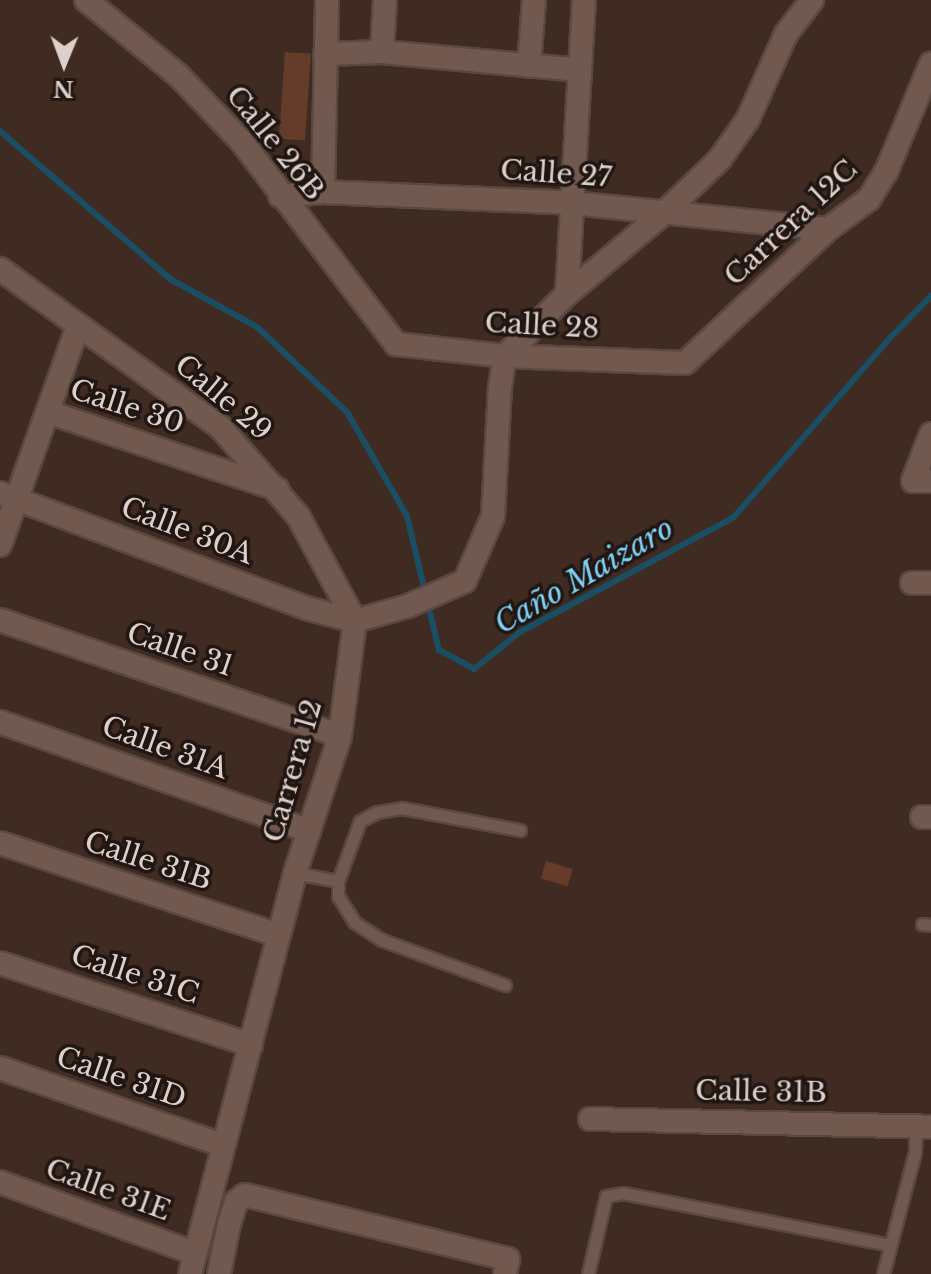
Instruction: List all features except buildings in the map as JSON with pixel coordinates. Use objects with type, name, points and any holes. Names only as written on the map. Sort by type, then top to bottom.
[{"type":"street","name":"Calle 26B","points":[[86,0],[189,86],[242,142],[280,196],[396,344]]},
{"type":"street","points":[[323,192],[327,0]]},
{"type":"street","points":[[382,52],[385,0]]},
{"type":"street","points":[[529,66],[534,0]]},
{"type":"street","points":[[567,294],[584,0]]},
{"type":"street","points":[[355,621],[381,615],[465,581],[493,516],[500,387],[505,356],[567,294],[703,177],[735,139],[786,34],[812,0]]},
{"type":"street","points":[[325,54],[382,52],[580,70]]},
{"type":"street","name":"Carrera 12C","points":[[685,363],[828,229],[857,211],[879,185],[931,64]]},
{"type":"street","name":"Calle 27","points":[[280,196],[323,192],[572,203],[828,229]]},
{"type":"street","name":"Calle 29","points":[[0,269],[221,428],[278,489],[315,543],[355,621]]},
{"type":"street","points":[[0,545],[8,496],[48,412],[78,326]]},
{"type":"street","name":"Calle 28","points":[[396,344],[505,356],[685,363]]},
{"type":"street","name":"Calle 30","points":[[48,412],[278,489]]},
{"type":"street","points":[[922,481],[931,434]]},
{"type":"street","name":"Calle 30A","points":[[8,496],[306,608],[355,621]]},
{"type":"street","name":"Calle 31","points":[[0,620],[340,736]]},
{"type":"street","name":"Carrera 12","points":[[192,1264],[295,873],[340,736],[355,621]]},
{"type":"street","name":"Calle 31A","points":[[0,722],[309,831]]},
{"type":"street","name":"Calle 31B","points":[[0,843],[278,935]]},
{"type":"street","name":"Calle 31C","points":[[0,963],[251,1045]]},
{"type":"street","name":"Calle 31D","points":[[0,1068],[222,1145]]},
{"type":"street","name":"Calle 31B","points":[[590,1119],[924,1126]]},
{"type":"street","name":"Calle 31E","points":[[0,1182],[192,1264]]},
{"type":"street","points":[[219,1274],[236,1202],[245,1195],[508,1259],[505,1274]]},
{"type":"lane","points":[[505,985],[382,940],[354,922],[338,896],[338,881],[360,821],[377,812],[402,808],[520,830]]},
{"type":"lane","points":[[295,873],[338,881]]},
{"type":"lane","points":[[883,1274],[924,1126]]},
{"type":"lane","points":[[588,1274],[606,1196],[623,1193],[890,1245]]},
{"type":"waterway","name":"Caño Maizaro","points":[[0,131],[170,279],[257,327],[347,412],[407,516],[439,650],[474,669],[520,632],[733,518],[890,338],[931,296]]}]
